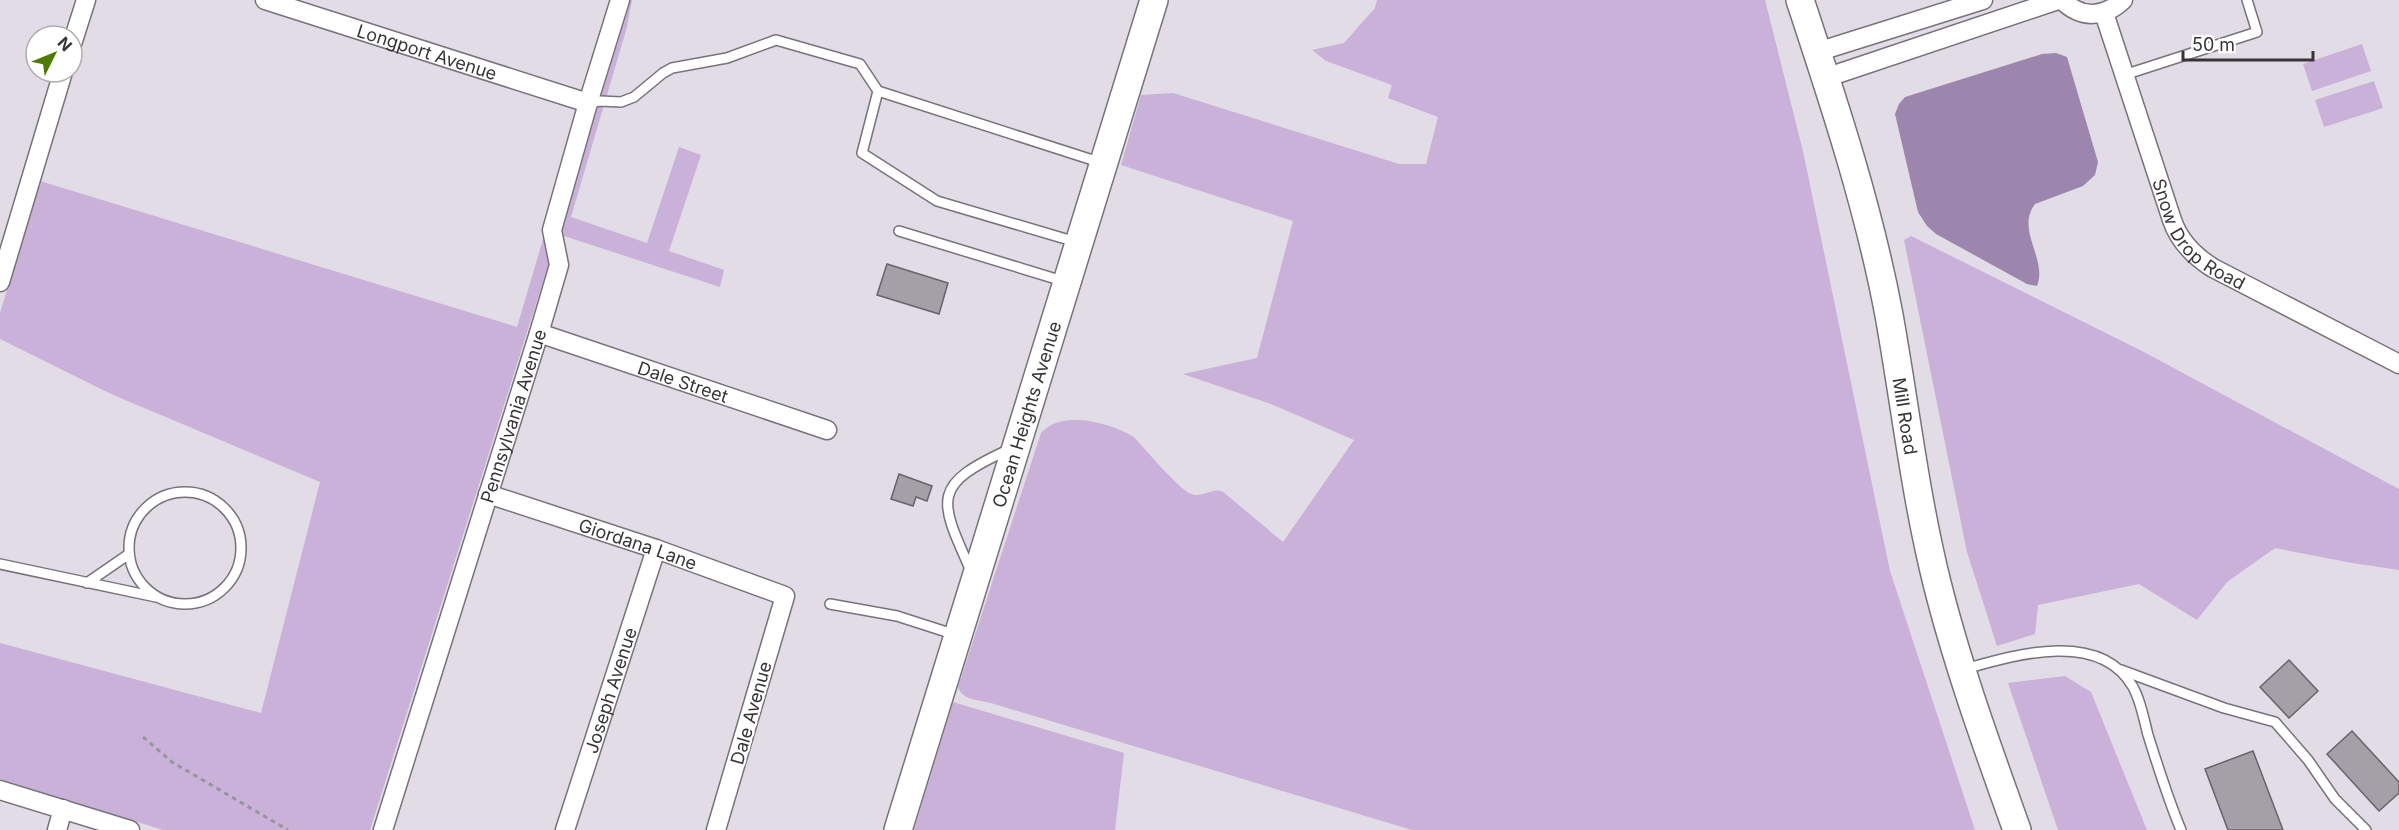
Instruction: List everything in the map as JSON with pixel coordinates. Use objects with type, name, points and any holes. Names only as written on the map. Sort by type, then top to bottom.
[{"type":"main road","name":"Ocean Heights Avenue","points":[[898,830],[1154,0]]},
{"type":"main road","name":"Mill Road","points":[[1800,0],[1874,249],[1889,315],[1926,532],[1944,610],[1962,670],[2017,830]]},
{"type":"street","points":[[78,24],[86,0]]},
{"type":"street","name":"Longport Avenue","points":[[265,0],[588,103]]},
{"type":"street","name":"Pennsylvania Avenue","points":[[383,830],[539,333],[558,265],[552,231],[620,0]]},
{"type":"street","points":[[1817,52],[1983,0]]},
{"type":"street","points":[[1825,78],[2060,0],[2080,13],[2092,15],[2115,8],[2123,0]]},
{"type":"street","name":"Snow Drop Road","points":[[2104,13],[2175,228],[2194,254],[2233,279],[2399,364]]},
{"type":"street","points":[[0,282],[59,84]]},
{"type":"street","name":"Dale Street","points":[[539,333],[827,430]]},
{"type":"street","name":"Giordana Lane","points":[[488,494],[656,549],[785,596]]},
{"type":"street","name":"Joseph Avenue","points":[[565,830],[656,549]]},
{"type":"street","name":"Dale Avenue","points":[[716,830],[785,596]]},
{"type":"street","points":[[0,790],[130,830]]},
{"type":"street","points":[[57,830],[63,809]]},
{"type":"lane","points":[[2124,75],[2257,32],[2247,0]]},
{"type":"lane","points":[[588,103],[628,100],[672,68],[727,58],[776,40],[860,64],[878,91],[1104,164]]},
{"type":"lane","points":[[878,91],[862,153],[937,201],[1079,243]]},
{"type":"lane","points":[[899,231],[1068,282]]},
{"type":"lane","points":[[976,582],[948,517],[947,503],[950,492],[955,483],[970,468],[1018,446]]},
{"type":"lane","points":[[0,564],[160,598],[177,604],[196,603],[213,597],[228,585],[238,570],[242,551],[240,532],[232,515],[219,502],[202,493],[183,491],[165,495],[149,504],[137,518],[130,535],[129,554],[134,572],[145,587],[160,598]]},
{"type":"lane","points":[[87,583],[129,554]]},
{"type":"lane","points":[[830,604],[897,616],[959,636]]},
{"type":"lane","points":[[1962,670],[2017,654],[2069,651],[2092,655],[2116,669],[2224,708],[2267,718],[2275,722],[2308,760],[2335,799],[2366,830]]},
{"type":"lane","points":[[2116,669],[2134,688],[2181,830]]},
{"type":"path","points":[[143,737],[172,762],[288,830]]},
{"type":"shaded area","points":[[614,0],[632,0],[627,27],[571,217],[647,243],[679,147],[701,155],[669,251],[724,270],[720,287],[558,234],[370,830],[163,830],[0,779],[0,643],[261,713],[320,482],[111,394],[0,339],[0,313],[40,181],[517,327]]},
{"type":"shaded area","points":[[1377,0],[1765,0],[1803,151],[1890,571],[1975,830],[1412,830],[991,703],[971,699],[960,691],[958,687],[1041,433],[1050,426],[1074,420],[1087,421],[1124,432],[1134,437],[1186,491],[1195,495],[1222,491],[1283,542],[1354,440],[1271,404],[1183,374],[1257,358],[1293,221],[1121,165],[1141,95],[1173,93],[1399,164],[1426,164],[1438,117],[1388,98],[1392,85],[1326,61],[1312,50],[1344,43],[1375,8]]},
{"type":"shaded area","points":[[2362,44],[2371,71],[2312,91],[2303,64]]},
{"type":"shaded area","points":[[2056,53],[2067,57],[2098,162],[2095,175],[2083,186],[2035,204],[2030,214],[2028,224],[2039,265],[2037,286],[2027,284],[1936,234],[1927,226],[1918,212],[1895,114],[1905,97],[2042,54]]},
{"type":"shaded area","points":[[2374,81],[2383,108],[2324,127],[2315,100]]},
{"type":"shaded area","points":[[1911,236],[2142,351],[2399,489],[2399,570],[2275,548],[2227,582],[2197,620],[2139,584],[2038,605],[2035,634],[1997,646],[1967,552],[1904,240]]},
{"type":"shaded area","points":[[2065,676],[2091,692],[2147,830],[2058,830],[2008,683]]},
{"type":"shaded area","points":[[953,702],[1124,753],[1115,830],[914,830]]},
{"type":"building","points":[[887,264],[948,283],[939,314],[877,295]]},
{"type":"building","points":[[899,474],[932,486],[927,501],[916,497],[913,506],[891,499]]},
{"type":"building","points":[[2289,660],[2318,691],[2289,718],[2260,687]]},
{"type":"building","points":[[2352,731],[2399,782],[2399,793],[2379,811],[2327,754]]},
{"type":"building","points":[[2253,751],[2283,830],[2228,830],[2205,769]]}]
